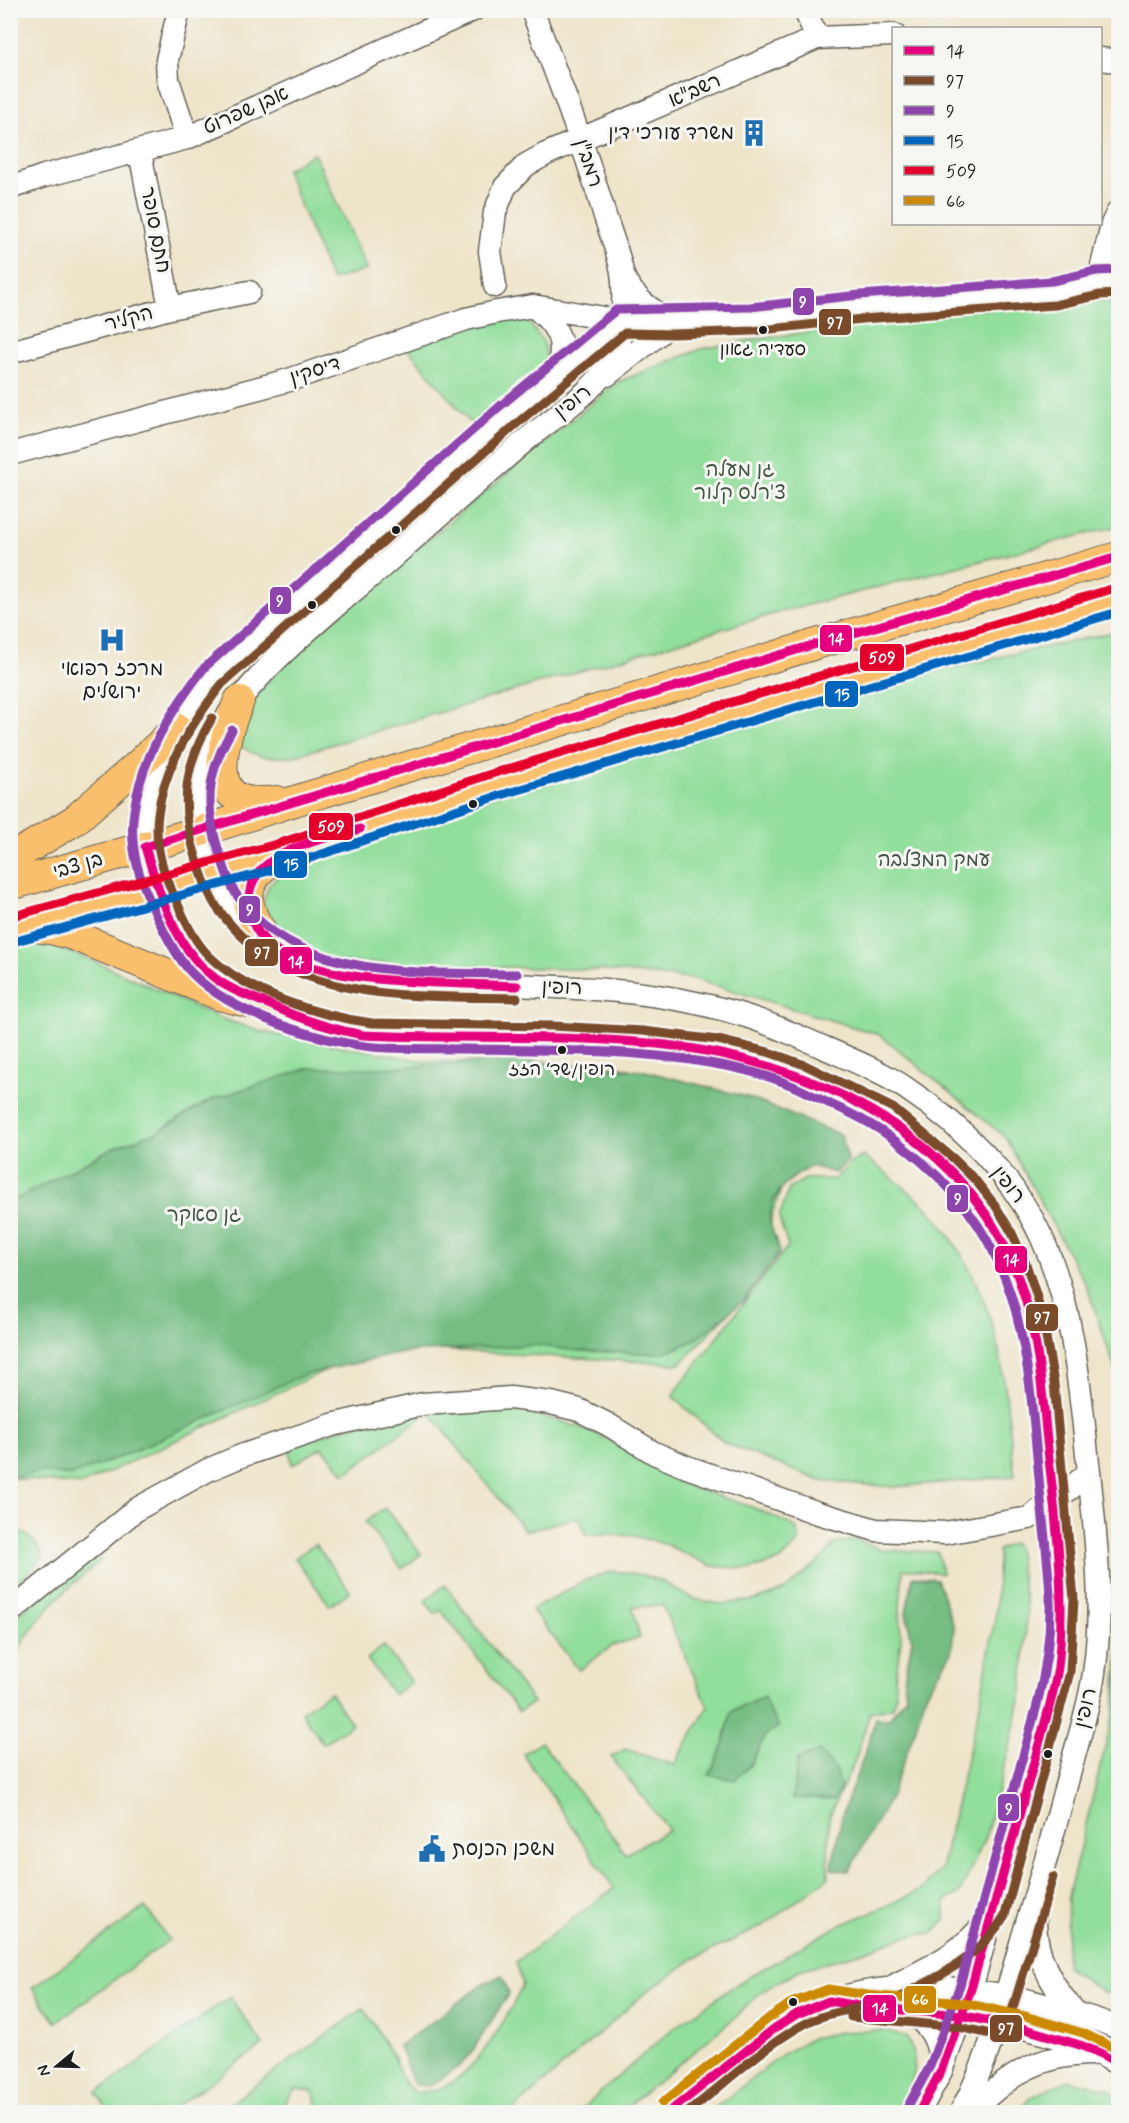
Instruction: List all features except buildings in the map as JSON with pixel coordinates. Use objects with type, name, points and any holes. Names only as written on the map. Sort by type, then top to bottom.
[{"type":"main road","points":[[239,701],[229,724],[223,755],[225,782],[230,791],[238,798],[248,802],[304,798],[823,642],[1119,557]]},
{"type":"main road","points":[[15,929],[283,854],[494,785],[1119,600]]},
{"type":"main road","points":[[10,859],[75,820],[177,728]]},
{"type":"main road","name":"בן צבי","points":[[10,885],[201,831],[304,798]]},
{"type":"main road","points":[[275,948],[252,918],[247,896],[250,884],[257,874],[268,863],[283,854]]},
{"type":"main road","points":[[15,929],[55,930],[73,935],[219,995],[279,1010]]},
{"type":"street","points":[[179,10],[167,60],[168,80],[187,138]]},
{"type":"street","name":"אבן שפרוט","points":[[10,189],[44,176],[187,138],[473,10]]},
{"type":"street","name":"רמב\"ן","points":[[532,10],[582,140],[622,270],[621,321]]},
{"type":"street","points":[[805,10],[817,38]]},
{"type":"street","name":"רשב\"א","points":[[495,286],[490,251],[495,212],[505,186],[526,165],[546,154],[817,38],[892,35]]},
{"type":"street","points":[[1102,59],[1119,61]]},
{"type":"street","name":"חתם סופר","points":[[140,152],[170,308]]},
{"type":"street","points":[[1108,283],[1112,224],[1119,212]]},
{"type":"street","points":[[596,383],[674,322],[660,316],[642,302],[627,284],[622,270]]},
{"type":"street","name":"דיסקין","points":[[10,454],[289,380],[466,319],[534,306],[621,321],[674,322],[751,319],[861,307],[1054,292],[1108,283]]},
{"type":"street","name":"הקליר","points":[[10,352],[170,308],[249,292]]},
{"type":"street","points":[[534,306],[553,323],[559,335],[561,354],[556,373]]},
{"type":"street","name":"רופין","points":[[621,321],[556,373],[316,587],[221,668],[195,698],[164,756],[151,794],[144,826],[145,847],[158,890],[184,945],[211,976],[228,987],[279,1010],[314,1023],[362,1035],[591,1040],[692,1048],[732,1056],[786,1071],[885,1118],[960,1180],[979,1203],[1008,1251],[1029,1314],[1037,1350],[1062,1599],[1058,1669],[971,1989],[941,2071],[919,2112]]},
{"type":"street","name":"רופין","points":[[621,321],[615,352],[596,383],[526,440],[282,653],[239,701],[212,739],[201,769],[197,788],[197,810],[214,874],[228,902],[255,934],[293,959],[336,974],[365,978],[589,988],[702,1004],[741,1014],[800,1037],[905,1087],[961,1132],[1008,1180],[1041,1235],[1065,1305],[1078,1380],[1096,1544],[1099,1598],[1094,1675],[1035,1898],[996,2023],[974,2086],[961,2112]]},
{"type":"street","points":[[10,1612],[138,1509],[208,1470],[241,1456],[332,1425],[423,1404],[510,1398],[551,1403],[579,1410],[609,1425],[654,1454],[827,1516],[876,1530],[945,1533],[1029,1518],[1089,1472]]},
{"type":"street","points":[[1035,1898],[1035,1931],[1039,1954],[1056,1989],[1076,2013]]},
{"type":"street","points":[[890,1988],[943,1961],[957,1951],[978,1933],[994,1911]]},
{"type":"street","points":[[669,2112],[775,2028],[797,2014],[829,2001],[890,1988],[943,1986],[971,1989],[1076,2013],[1119,2028]]},
{"type":"street","points":[[829,2001],[962,2015],[1080,2045],[1110,2059]]},
{"type":"street","points":[[900,2010],[914,2015],[931,2032],[938,2045],[941,2071]]},
{"type":"street","points":[[971,2112],[995,2089],[1026,2068],[1046,2060],[1075,2054],[1110,2059]]},
{"type":"green space","points":[[314,153],[367,270],[331,280],[286,170]]},
{"type":"green space","name":"גן מעלה צ'רלס קלור","points":[[1094,302],[1118,303],[1118,526],[780,612],[293,756],[264,756],[252,753],[239,745],[240,717],[283,663],[618,382],[701,349],[757,339],[973,310]]},
{"type":"green space","points":[[522,314],[543,341],[547,359],[534,376],[476,430],[408,349],[483,321]]},
{"type":"green space","name":"עמק המצלבה","points":[[1118,631],[1118,1378],[1088,1289],[1005,1137],[880,1035],[694,979],[601,970],[335,962],[304,953],[286,944],[270,923],[266,912],[264,903],[268,888],[280,875],[297,864],[711,721]]},
{"type":"green space","name":"גן סאקר","points":[[20,940],[55,947],[96,962],[220,1018],[262,1032],[424,1061],[619,1066],[734,1100],[784,1180],[771,1219],[770,1251],[737,1304],[680,1364],[377,1346],[81,1485],[11,1478],[10,942]]},
{"type":"green space","name":"גן סאקר","points":[[522,1060],[645,1071],[747,1097],[841,1135],[848,1161],[835,1173],[811,1166],[782,1187],[773,1202],[770,1220],[780,1252],[744,1300],[693,1341],[675,1349],[660,1353],[640,1353],[579,1351],[534,1345],[407,1352],[306,1374],[120,1457],[70,1476],[43,1472],[11,1477],[11,1202],[114,1147],[157,1132],[210,1100],[309,1068],[382,1068]]},
{"type":"green space","points":[[863,1156],[906,1189],[936,1218],[950,1236],[974,1278],[998,1345],[1015,1476],[894,1487],[821,1481],[725,1443],[672,1396],[788,1246],[779,1217],[789,1189],[805,1179],[835,1179],[851,1163]]},
{"type":"green space","points":[[456,1402],[497,1407],[577,1426],[623,1447],[677,1481],[752,1507],[796,1527],[800,1541],[780,1561],[750,1569],[711,1566],[665,1544],[634,1536],[587,1535],[579,1517],[525,1531],[429,1412],[345,1474],[322,1447],[292,1465],[289,1447],[392,1413]]},
{"type":"green space","points":[[385,1508],[421,1554],[402,1569],[365,1522]]},
{"type":"green space","points":[[11,1530],[30,1538],[43,1556],[25,1577],[11,1586]]},
{"type":"green space","points":[[857,1539],[881,1550],[938,1552],[942,1573],[903,1569],[900,1606],[901,1640],[893,1707],[870,1712],[856,1758],[829,1817],[828,1878],[761,1927],[695,1958],[645,1993],[511,2112],[320,2112],[313,2091],[295,2089],[278,2112],[218,2112],[364,2008],[394,2058],[403,2081],[415,2093],[443,2087],[456,2080],[479,2057],[500,2027],[523,1984],[516,1962],[614,1888],[523,1754],[541,1742],[626,1854],[669,1830],[611,1757],[625,1749],[674,1765],[708,1707],[662,1605],[632,1607],[640,1637],[612,1646],[579,1670],[532,1610],[584,1581],[613,1571],[643,1575],[661,1581],[693,1599],[722,1604],[756,1600],[785,1590],[835,1544]]},
{"type":"green space","points":[[1013,1543],[1017,1548],[1027,1613],[1022,1691],[986,1835],[960,1893],[945,1901],[945,1920],[939,1928],[931,1933],[906,1936],[869,1950],[799,1970],[761,1992],[737,2016],[621,2112],[578,2112],[671,2030],[737,1984],[836,1927],[921,1890],[941,1869],[980,1704],[996,1613],[998,1550]]},
{"type":"green space","points":[[315,1544],[350,1591],[330,1606],[295,1558]]},
{"type":"green space","points":[[92,1559],[101,1560],[50,1606],[29,1632],[11,1664],[11,1619]]},
{"type":"green space","points":[[913,1576],[937,1579],[954,1628],[951,1653],[926,1694],[890,1798],[849,1871],[831,1869],[843,1812],[869,1742],[875,1718],[889,1719],[906,1696],[904,1680],[912,1641],[906,1613]]},
{"type":"green space","points":[[445,1585],[533,1702],[519,1712],[441,1610],[435,1614],[425,1601]]},
{"type":"green space","points":[[384,1646],[411,1682],[394,1695],[367,1659]]},
{"type":"green space","points":[[1118,1651],[1118,1969],[1113,1993],[1104,1992],[1066,1967],[1068,1896],[1114,1712]]},
{"type":"green space","points":[[330,1692],[352,1724],[323,1744],[301,1712]]},
{"type":"green space","points":[[764,1697],[769,1711],[779,1726],[765,1736],[751,1764],[735,1780],[709,1775],[721,1751],[732,1711]]},
{"type":"green space","points":[[820,1751],[837,1772],[841,1788],[834,1800],[792,1798],[797,1759]]},
{"type":"green space","points":[[145,1907],[169,1940],[56,2022],[32,1988]]},
{"type":"green space","points":[[502,1975],[509,1993],[471,2053],[458,2067],[430,2086],[414,2085],[399,2046],[482,1985]]},
{"type":"green space","points":[[230,1997],[263,2045],[168,2112],[110,2112],[96,2093]]},
{"type":"green space","points":[[885,2030],[907,2037],[914,2059],[914,2076],[897,2112],[710,2112],[783,2054],[811,2038],[842,2032]]},
{"type":"green space","points":[[1069,2080],[1109,2089],[1118,2097],[1118,2112],[1016,2112],[1029,2098]]},
{"type":"transit line","name":"9","points":[[908,2106],[930,2066],[960,1985],[1037,1705],[1049,1638],[1048,1567],[1024,1346],[1001,1268],[982,1231],[956,1196],[922,1162],[891,1138],[850,1113],[765,1076],[737,1068],[648,1055],[556,1050],[405,1049],[361,1046],[305,1033],[239,1007],[219,995],[187,968],[166,936],[145,890],[138,868],[133,846],[134,811],[143,772],[151,753],[170,717],[204,668],[499,407],[616,310],[750,307],[860,295],[1052,281],[1096,271],[1117,270]]},
{"type":"transit line","name":"97","points":[[688,2112],[758,2055],[812,2020],[893,2000],[956,1966],[988,1938],[1005,1915],[1070,1672],[1074,1599],[1054,1383],[1045,1331],[1026,1264],[1012,1233],[995,1205],[954,1159],[893,1108],[805,1065],[768,1052],[718,1040],[643,1031],[553,1026],[372,1023],[308,1009],[244,982],[225,970],[203,950],[189,929],[170,888],[157,836],[161,796],[181,745],[222,684],[515,425],[625,333],[752,331],[862,319],[1055,305],[1100,295],[1118,294]]},
{"type":"transit line","name":"14","points":[[919,2112],[941,2071],[971,1989],[1049,1708],[1057,1672],[1060,1638],[1058,1549],[1036,1345],[1020,1282],[1012,1262],[986,1215],[953,1174],[913,1139],[869,1109],[820,1085],[769,1067],[718,1053],[628,1041],[363,1035],[314,1022],[238,992],[211,975],[198,962],[177,933],[162,899],[145,847],[823,642],[1118,557]]},
{"type":"transit line","name":"509","points":[[10,917],[280,843],[491,774],[1115,588]]},
{"type":"transit line","name":"15","points":[[13,942],[286,866],[498,796],[1118,612]]},
{"type":"transit line","name":"97","points":[[212,718],[195,752],[190,769],[187,786],[187,820],[198,863],[214,903],[231,925],[259,951],[291,969],[326,982],[364,990],[402,995],[517,998]]},
{"type":"transit line","name":"9","points":[[232,730],[217,760],[213,775],[210,789],[211,819],[219,852],[231,884],[236,894],[261,923],[292,943],[327,957],[364,966],[403,971],[517,974]]},
{"type":"transit line","name":"14","points":[[360,829],[327,837],[291,850],[261,870],[252,883],[249,900],[255,926],[271,946],[294,960],[324,970],[355,976],[416,982],[517,986]]},
{"type":"transit line","name":"97","points":[[851,2017],[959,2027],[995,2035],[1003,2033],[1007,2027],[1053,1877]]},
{"type":"transit line","name":"66","points":[[662,2103],[769,2018],[791,2003],[828,1989],[867,1995],[964,2003],[1025,2016],[1083,2033],[1118,2050]]},
{"type":"transit line","name":"14","points":[[669,2112],[775,2028],[797,2014],[829,2001],[866,2007],[961,2015],[1022,2028],[1080,2045],[1118,2064]]},
{"type":"place","name":"משרד עורכי דין","points":[[754,133]]},
{"type":"place","name":"סעדיה גאון","points":[[763,330]]},
{"type":"place","name":"מרכז רפואי ירושלים","points":[[112,640]]},
{"type":"place","name":"רופין/שד׳ הזז","points":[[562,1050]]},
{"type":"place","name":"משכן הכנסת","points":[[432,1849]]}]
